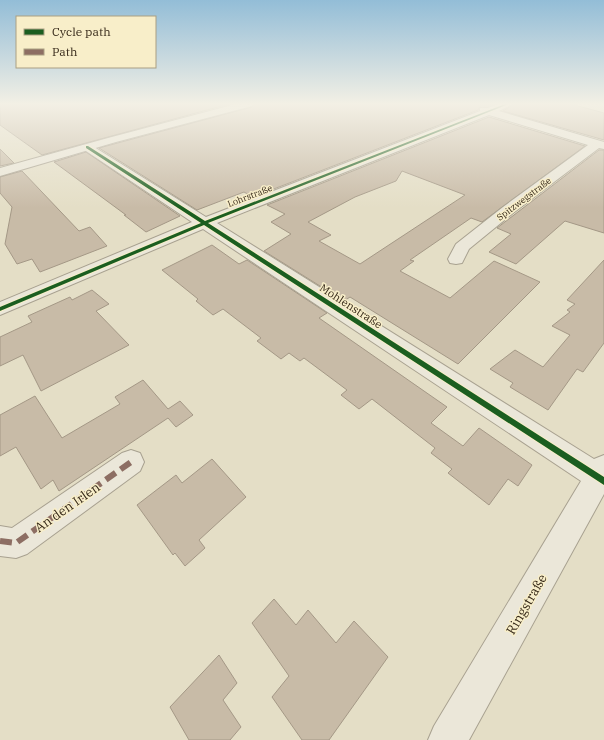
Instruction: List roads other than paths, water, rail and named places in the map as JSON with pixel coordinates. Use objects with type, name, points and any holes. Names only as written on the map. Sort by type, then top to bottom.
[{"type":"street","points":[[0,172],[119,139]]},
{"type":"street","name":"Lohrstraße","points":[[0,309],[204,223],[421,139]]},
{"type":"street","points":[[579,139],[601,145]]},
{"type":"street","name":"Spitzwegstraße","points":[[456,259],[462,248],[502,215],[601,145]]},
{"type":"street","name":"Mohlenstraße","points":[[87,147],[204,223],[602,475]]},
{"type":"street","name":"An den Irlen","points":[[0,541],[16,543],[131,462]]},
{"type":"street","name":"Ringstraße","points":[[448,740],[602,475]]}]
